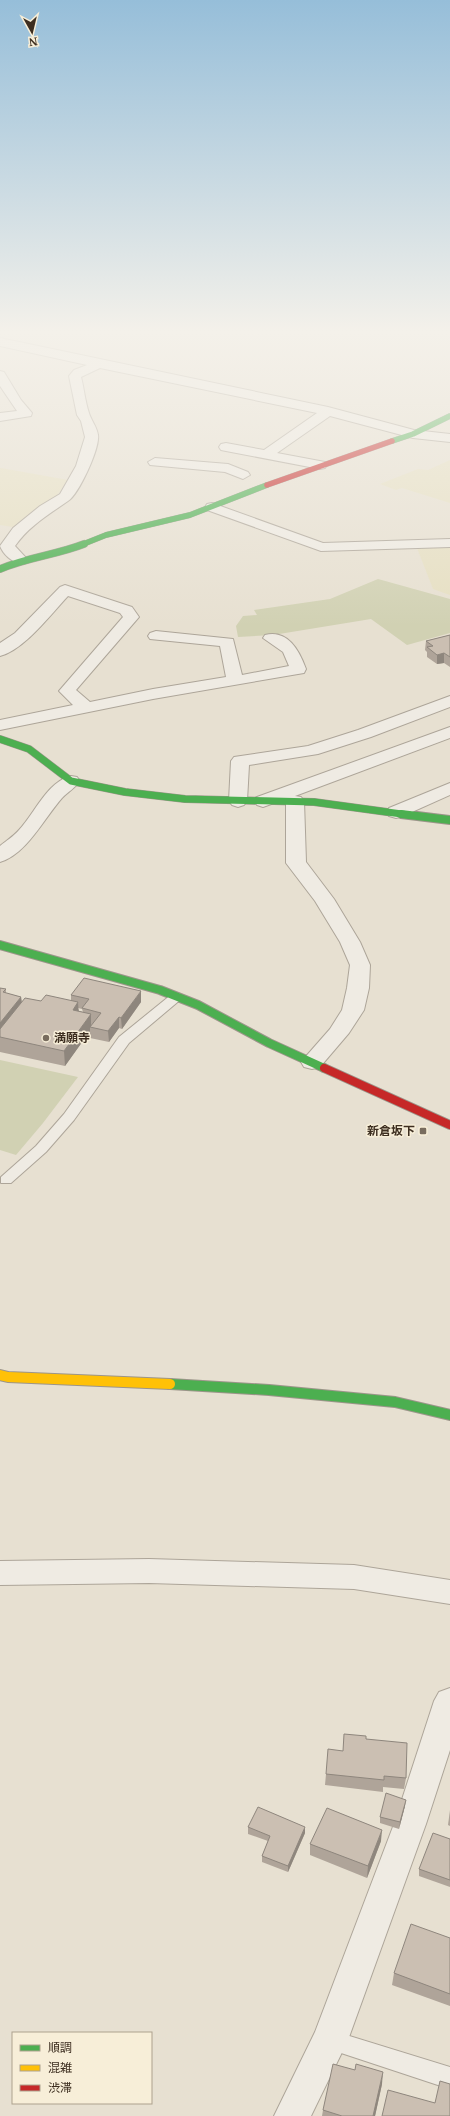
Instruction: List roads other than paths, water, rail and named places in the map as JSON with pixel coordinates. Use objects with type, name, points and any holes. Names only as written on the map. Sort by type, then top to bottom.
[{"type":"street","points":[[21,560],[7,547],[15,536],[45,509],[65,497],[83,466],[92,437],[90,429]]},
{"type":"street","points":[[155,462],[228,468],[257,467],[305,429]]},
{"type":"street","points":[[394,429],[413,434],[450,438]]},
{"type":"street","points":[[0,569],[21,560],[69,550],[106,535],[190,515],[320,465],[413,434],[424,429]]},
{"type":"street","points":[[226,447],[257,467]]},
{"type":"street","points":[[224,482],[282,457],[320,465]]},
{"type":"street","points":[[212,507],[321,547],[450,543]]},
{"type":"street","points":[[0,531],[15,536]]},
{"type":"street","points":[[0,651],[21,636],[65,590],[126,610],[131,617],[67,691],[87,708]]},
{"type":"street","points":[[156,636],[227,642],[235,681]]},
{"type":"street","points":[[0,725],[153,694],[298,669],[291,650],[284,643],[271,638]]},
{"type":"street","points":[[238,801],[240,761],[312,750],[388,725],[450,701]]},
{"type":"street","points":[[263,801],[450,732]]},
{"type":"street","points":[[0,739],[29,749],[53,769],[71,781],[132,793],[185,799],[295,801],[396,812],[450,820]]},
{"type":"street","points":[[0,856],[26,834],[56,794],[71,781]]},
{"type":"street","points":[[396,812],[450,788]]},
{"type":"street","points":[[295,801],[296,863],[324,899],[350,942],[360,965],[358,988],[353,1010],[338,1033],[312,1062]]},
{"type":"street","points":[[0,945],[160,990],[176,996],[198,1005],[269,1043],[450,1125]]},
{"type":"street","points":[[0,1375],[8,1377],[115,1380],[277,1391],[395,1402],[450,1415]]},
{"type":"street","points":[[0,1572],[156,1571],[354,1577],[450,1592]]},
{"type":"street","points":[[292,2116],[330,2040],[410,1824],[450,1701]]},
{"type":"lane","points":[[6,1180],[41,1149],[69,1117],[124,1040],[176,996]]},
{"type":"lane","points":[[330,2040],[450,2078]]},
{"type":"place","name":"満願寺","points":[[46,1038]]},
{"type":"place","name":"新倉坂下","points":[[423,1131]]}]
